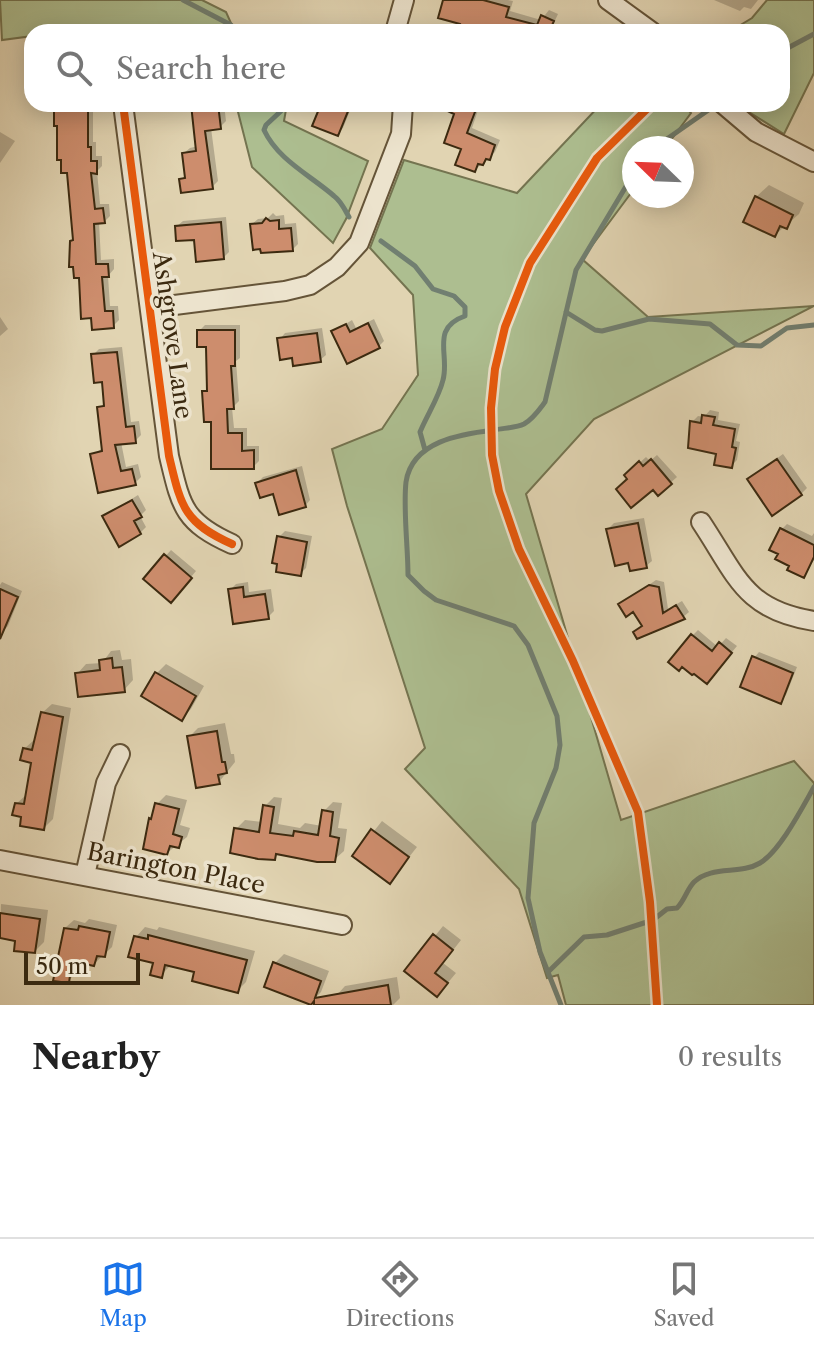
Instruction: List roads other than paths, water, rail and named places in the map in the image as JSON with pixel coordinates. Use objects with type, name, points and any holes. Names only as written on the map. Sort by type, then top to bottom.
[{"type":"street","points":[[397,24],[404,0]]},
{"type":"street","points":[[608,0],[641,24]]},
{"type":"street","name":"Ashgrove Lane","points":[[124,112],[169,456],[179,497],[194,523],[232,544]]},
{"type":"street","points":[[151,308],[285,291],[310,285],[337,267],[359,243],[401,134],[402,112]]},
{"type":"street","points":[[731,112],[756,132],[814,162]]},
{"type":"street","points":[[701,522],[741,586],[758,603],[787,616],[814,621]]},
{"type":"street","points":[[85,875],[106,783],[120,754]]},
{"type":"street","name":"Barington Place","points":[[0,860],[342,925]]},
{"type":"waterway","points":[[183,0],[229,24]]},
{"type":"waterway","points":[[790,47],[814,34]]},
{"type":"waterway","points":[[280,112],[264,130],[270,141],[286,159],[336,198],[349,217]]},
{"type":"waterway","points":[[671,136],[706,112]]},
{"type":"waterway","points":[[561,1005],[540,952],[528,898],[534,823],[556,768],[560,745],[557,716],[528,645],[514,626],[436,600],[408,575],[406,482],[410,468],[418,457],[440,442],[521,425],[533,417],[545,402],[576,270],[622,193]]},
{"type":"waterway","points":[[381,241],[415,266],[433,289],[454,296],[465,307],[465,316],[454,321],[445,335],[443,380],[420,432],[425,450]]},
{"type":"waterway","points":[[566,312],[602,331],[649,319],[710,324],[737,345],[761,346],[787,328],[814,325]]},
{"type":"waterway","points":[[548,972],[584,937],[607,935],[653,920],[667,909],[677,908],[694,882],[701,877],[760,863],[783,839],[814,787]]}]
